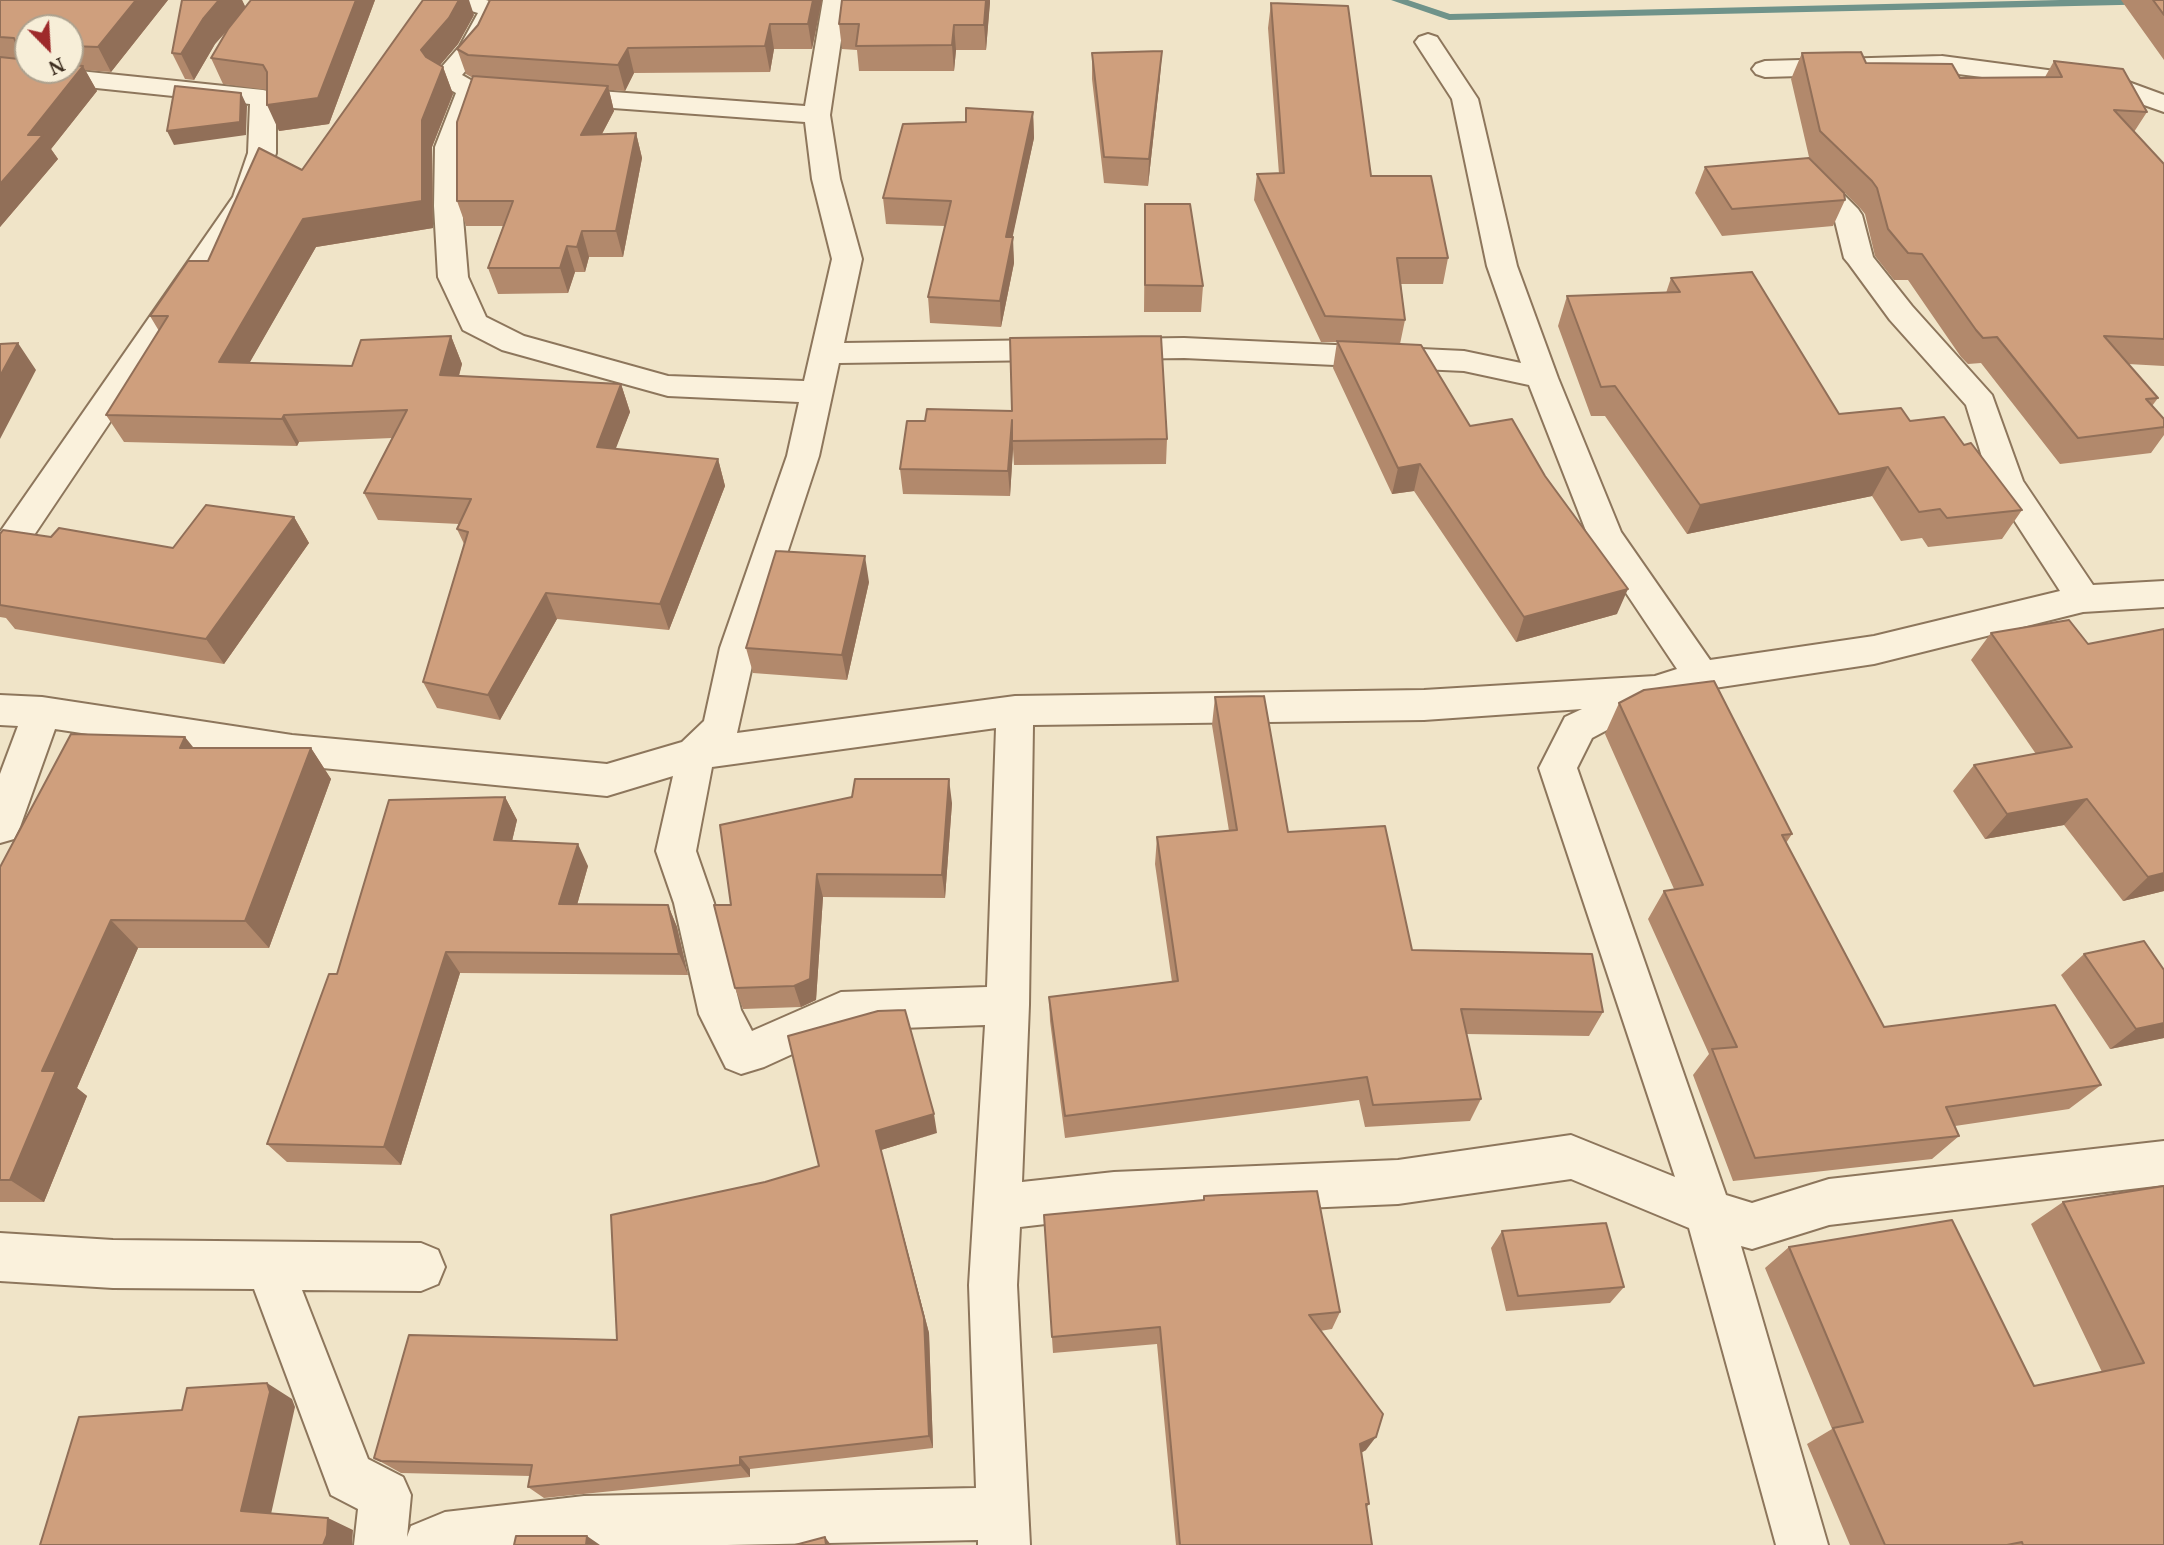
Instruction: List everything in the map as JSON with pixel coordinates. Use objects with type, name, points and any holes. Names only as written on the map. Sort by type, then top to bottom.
[{"type":"street","points":[[461,0],[492,10],[471,49],[446,77],[470,90],[512,93]]},
{"type":"street","points":[[835,0],[817,115],[826,179],[847,258],[803,456],[738,648],[720,727],[695,754],[688,802],[676,851],[694,903],[720,1014],[741,1054],[764,1047],[841,1011],[1008,1005]]},
{"type":"street","points":[[1428,42],[1465,99],[1502,266],[1542,378],[1605,536],[1701,676]]},
{"type":"street","points":[[1765,69],[1941,64],[2114,86],[2164,104]]},
{"type":"street","points":[[0,70],[208,82],[263,98],[262,153],[247,197],[0,559]]},
{"type":"street","points":[[470,90],[449,147],[448,206],[453,277],[474,323],[513,343],[668,386],[819,392]]},
{"type":"street","points":[[540,95],[817,115]]},
{"type":"street","points":[[1792,160],[1848,215],[1860,258],[1901,313],[1981,402],[2007,482],[2083,599]]},
{"type":"street","points":[[827,353],[1184,348],[1464,361],[1542,378]]},
{"type":"street","points":[[1802,1545],[1709,1213],[1559,768],[1578,728],[1655,690],[1701,676],[1874,650],[2083,599],[2164,594]]},
{"type":"street","points":[[0,710],[42,712],[292,751],[607,780],[695,754],[1014,710],[1424,705],[1655,690]]},
{"type":"street","points":[[430,1545],[445,1538],[584,1522],[1003,1529],[993,1285],[1008,1005],[1014,710]]},
{"type":"street","points":[[0,827],[42,712]]},
{"type":"street","points":[[996,1207],[1114,1194],[1398,1182],[1571,1157],[1709,1213],[1752,1226],[1829,1202],[2164,1163]]},
{"type":"street","points":[[0,1257],[113,1265],[421,1267]]},
{"type":"street","points":[[269,1266],[349,1477],[385,1495],[380,1545]]},
{"type":"building","points":[[0,0],[136,0],[98,47],[84,46],[84,14],[14,14],[14,38],[0,37]]},
{"type":"building","points":[[182,0],[219,0],[203,19],[181,54],[172,53]]},
{"type":"building","points":[[251,0],[356,0],[318,98],[267,105],[267,72],[263,65],[211,58],[228,29]]},
{"type":"building","points":[[423,0],[459,0],[449,18],[421,50],[426,57],[443,67],[422,120],[422,201],[303,219],[219,362],[352,366],[361,340],[451,336],[440,375],[621,384],[597,447],[718,459],[660,604],[546,593],[488,695],[423,682],[468,532],[457,529],[471,499],[364,493],[407,410],[284,415],[282,419],[106,415],[168,316],[150,316],[188,261],[208,261],[259,148],[302,170]]},
{"type":"building","points":[[490,0],[813,0],[808,24],[770,24],[765,46],[628,48],[618,65],[468,55],[457,49],[478,25]]},
{"type":"building","points":[[842,0],[986,0],[984,25],[954,25],[952,45],[856,46],[859,24],[839,24]]},
{"type":"building","points":[[2153,0],[2164,0],[2164,15]]},
{"type":"building","points":[[1271,3],[1348,6],[1371,176],[1431,176],[1448,258],[1397,258],[1405,320],[1325,316],[1257,174],[1284,173]]},
{"type":"building","points":[[1162,51],[1149,159],[1104,157],[1092,53]]},
{"type":"building","points":[[1861,52],[1866,63],[1952,64],[1960,78],[2062,77],[2054,61],[2123,69],[2147,112],[2114,110],[2164,164],[2164,339],[2104,336],[2158,398],[2146,399],[2164,419],[2164,427],[2078,438],[1997,337],[1983,338],[1976,330],[1922,254],[1908,253],[1888,229],[1877,188],[1820,131],[1802,53]]},
{"type":"building","points":[[0,57],[14,58],[14,84],[69,84],[28,135],[43,135],[0,184]]},
{"type":"building","points":[[473,76],[608,86],[581,135],[636,133],[616,231],[582,231],[577,247],[567,246],[560,268],[488,268],[513,201],[457,201],[457,122]]},
{"type":"building","points":[[175,86],[241,93],[240,122],[167,131]]},
{"type":"building","points":[[966,108],[1033,112],[1006,237],[1013,237],[1000,301],[928,297],[951,201],[883,198],[903,124],[966,122]]},
{"type":"building","points":[[1809,158],[1844,193],[1845,200],[1732,209],[1705,167]]},
{"type":"building","points":[[1145,204],[1190,204],[1203,286],[1145,285]]},
{"type":"building","points":[[1752,272],[1839,414],[1901,408],[1910,421],[1944,417],[1964,445],[1971,443],[2022,510],[1947,518],[1940,509],[1919,512],[1888,467],[1700,505],[1615,386],[1601,387],[1567,296],[1680,292],[1671,278]]},
{"type":"building","points":[[1161,336],[1167,439],[1012,441],[1012,420],[1008,471],[900,469],[907,421],[925,421],[927,409],[1012,411],[1010,338]]},
{"type":"building","points":[[1337,341],[1421,345],[1470,426],[1512,419],[1545,476],[1628,589],[1524,617],[1420,464],[1398,468]]},
{"type":"building","points":[[18,343],[0,376],[0,344]]},
{"type":"building","points":[[206,505],[294,517],[206,639],[0,605],[0,534],[3,530],[51,537],[59,528],[173,548]]},
{"type":"building","points":[[776,551],[865,556],[842,655],[746,648]]},
{"type":"building","points":[[2069,620],[2088,644],[2164,629],[2164,873],[2148,877],[2087,799],[2007,814],[1974,765],[2072,747],[1991,633]]},
{"type":"building","points":[[1714,681],[1792,834],[1782,835],[1884,1027],[2055,1005],[2101,1085],[1946,1107],[1959,1136],[1755,1158],[1712,1049],[1737,1047],[1664,891],[1703,885],[1619,703],[1644,690]]},
{"type":"building","points":[[1264,696],[1288,832],[1385,826],[1412,950],[1592,954],[1603,1012],[1461,1009],[1481,1099],[1373,1105],[1367,1077],[1065,1116],[1049,997],[1178,981],[1157,837],[1237,830],[1215,697]]},
{"type":"building","points":[[71,734],[185,737],[180,748],[311,748],[245,921],[111,920],[42,1071],[56,1071],[10,1180],[0,1180],[0,867]]},
{"type":"building","points":[[855,779],[949,779],[942,875],[817,874],[810,979],[794,986],[735,988],[714,905],[731,905],[720,825],[852,797]]},
{"type":"building","points":[[505,797],[494,840],[578,844],[559,904],[668,905],[679,954],[446,952],[384,1147],[267,1144],[329,974],[337,974],[389,800]]},
{"type":"building","points":[[2144,941],[2164,970],[2164,1023],[2136,1029],[2084,954]]},
{"type":"building","points":[[905,1010],[934,1114],[876,1131],[924,1318],[929,1436],[740,1457],[740,1465],[528,1487],[532,1465],[381,1461],[374,1458],[409,1335],[617,1340],[611,1215],[765,1182],[819,1166],[788,1036],[878,1011]]},
{"type":"building","points":[[2164,1186],[2164,1545],[2023,1545],[2022,1542],[2007,1545],[1885,1545],[1833,1428],[1863,1422],[1789,1247],[1952,1220],[2034,1386],[2144,1363],[2063,1202]]},
{"type":"building","points":[[1317,1191],[1340,1312],[1309,1315],[1383,1414],[1376,1437],[1360,1444],[1372,1545],[1180,1545],[1160,1327],[1052,1337],[1044,1215],[1204,1200],[1204,1196]]},
{"type":"building","points":[[1606,1223],[1624,1287],[1518,1296],[1502,1231]]},
{"type":"building","points":[[267,1383],[270,1392],[241,1511],[328,1518],[327,1535],[323,1545],[40,1545],[79,1417],[182,1410],[187,1388]]},
{"type":"building","points":[[516,1536],[587,1536],[586,1545],[514,1545]]},
{"type":"building","points":[[825,1537],[826,1545],[795,1545]]},
{"type":"waterway","points":[[1397,0],[1449,17],[2164,1]]}]
